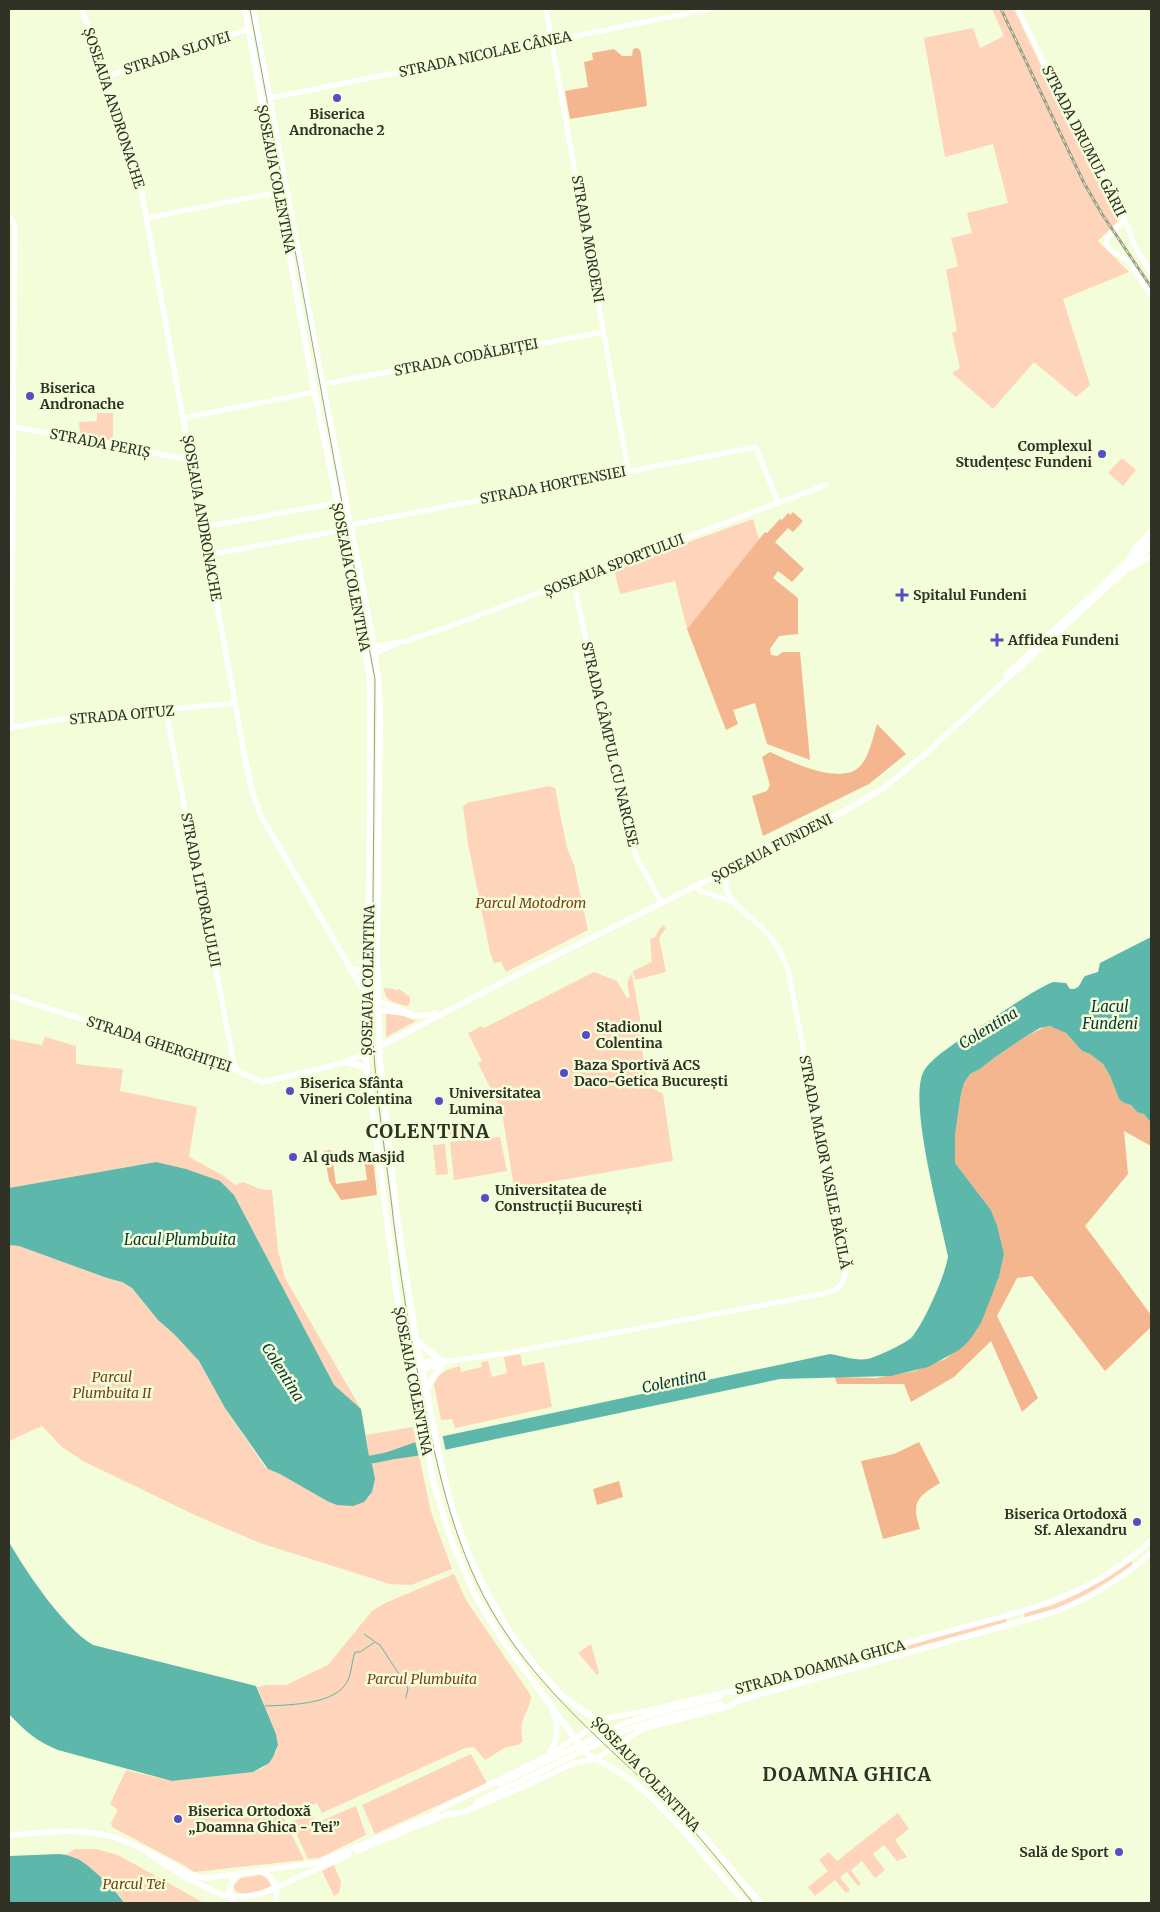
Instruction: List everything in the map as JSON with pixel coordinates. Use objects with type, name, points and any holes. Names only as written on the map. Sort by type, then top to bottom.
[{"type":"main road","name":"ȘOSEAUA ANDRONACHE","points":[[82,9],[137,172],[250,781],[259,813],[367,995]]},
{"type":"main road","name":"ȘOSEAUA COLENTINA","points":[[245,9],[370,679],[366,1053],[392,1266],[429,1461],[450,1540],[470,1585],[501,1638],[586,1753],[594,1760],[624,1775],[648,1794],[683,1830],[745,1903]]},
{"type":"main road","name":"ȘOSEAUA COLENTINA","points":[[253,9],[374,650],[380,706],[378,1047],[397,1216],[416,1339],[440,1459],[469,1556],[484,1589],[502,1621],[557,1692],[599,1722],[680,1807],[760,1903]]},
{"type":"main road","name":"ȘOSEAUA FUNDENI","points":[[1134,560],[1151,540]]},
{"type":"main road","name":"ȘOSEAUA FUNDENI","points":[[366,1053],[843,808],[882,785],[922,752],[1126,567],[1151,547]]},
{"type":"main road","name":"ȘOSEAUA FUNDENI","points":[[377,1011],[433,1014],[661,901],[727,871],[855,806],[893,782],[1126,567]]},
{"type":"main road","points":[[350,969],[364,970],[368,965]]},
{"type":"main road","points":[[367,995],[413,1014],[419,1019],[418,1025]]},
{"type":"main road","name":"STRADA GHERGHIȚEI","points":[[9,996],[200,1056],[265,1082],[346,1062],[366,1053]]},
{"type":"main road","points":[[365,1020],[368,1014],[377,1011]]},
{"type":"main road","points":[[346,1062],[361,1066],[369,1074]]},
{"type":"main road","points":[[416,1339],[442,1363],[426,1392]]},
{"type":"main road","name":"STRADA DOAMNA GHICA","points":[[433,1814],[547,1756],[610,1716],[639,1713],[726,1692],[739,1692],[848,1659],[1050,1603],[1077,1592],[1108,1574],[1151,1540]]},
{"type":"main road","name":"STRADA DOAMNA GHICA","points":[[447,1815],[464,1812],[572,1764],[594,1760],[642,1729],[729,1706],[740,1700],[1054,1612],[1101,1590],[1151,1553]]},
{"type":"main road","points":[[467,1803],[661,1715],[739,1692]]},
{"type":"main road","points":[[661,1715],[740,1700]]},
{"type":"main road","points":[[547,1756],[557,1738],[557,1726],[552,1706]]},
{"type":"main road","name":"STRADA DOAMNA GHICA","points":[[146,1852],[156,1855],[189,1874],[202,1878],[259,1872],[322,1862],[433,1814],[467,1803]]},
{"type":"main road","name":"STRADA DOAMNA GHICA","points":[[231,1896],[252,1896],[276,1888],[367,1847],[447,1815],[467,1803]]},
{"type":"main road","points":[[9,1835],[62,1832],[95,1833],[122,1840],[146,1852],[154,1859],[187,1878],[222,1894],[231,1896]]},
{"type":"main road","points":[[259,1872],[271,1876],[276,1888],[276,1903]]},
{"type":"main road","points":[[234,1903],[231,1896],[231,1882],[234,1877],[240,1874]]},
{"type":"street","name":"STRADA MOROENI","points":[[546,9],[628,470]]},
{"type":"street","name":"STRADA NICOLAE CÂNEA","points":[[261,100],[709,9]]},
{"type":"street","name":"STRADA DRUMUL GĂRII","points":[[1018,9],[1086,150],[1125,220],[1133,244],[1151,273]]},
{"type":"street","name":"STRADA SLOVEI","points":[[105,77],[248,30]]},
{"type":"street","points":[[147,218],[279,192]]},
{"type":"street","points":[[9,216],[14,221],[10,728]]},
{"type":"street","points":[[1125,220],[1107,238],[1106,243],[1130,263],[1151,295]]},
{"type":"street","name":"STRADA CODĂLBIȚEI","points":[[328,383],[604,332]]},
{"type":"street","points":[[183,418],[315,392]]},
{"type":"street","name":"STRADA PERIȘ","points":[[11,426],[191,460]]},
{"type":"street","name":"STRADA HORTENSIEI","points":[[350,525],[756,446],[778,503]]},
{"type":"street","name":"ȘOSEAUA SPORTULUI","points":[[365,652],[445,628],[826,485]]},
{"type":"street","points":[[203,527],[337,503]]},
{"type":"street","points":[[208,555],[343,530]]},
{"type":"street","name":"ȘOSEAUA FUNDENI","points":[[1126,567],[1135,549],[1151,531]]},
{"type":"street","name":"ȘOSEAUA FUNDENI","points":[[1126,567],[1151,557]]},
{"type":"street","name":"STRADA CÂMPUL CU NARCISE","points":[[573,580],[631,843],[636,856],[661,901]]},
{"type":"street","name":"STRADA OITUZ","points":[[10,728],[66,719],[236,703]]},
{"type":"street","name":"STRADA LITORALULUI","points":[[166,711],[235,1069]]},
{"type":"street","points":[[727,871],[726,889],[733,902]]},
{"type":"street","name":"STRADA MAIOR VASILE BĂCILĂ","points":[[410,1368],[507,1353],[789,1300],[834,1290],[844,1281],[846,1270],[788,970],[773,940],[743,911],[733,902],[704,892],[695,886]]},
{"type":"green space","points":[[992,9],[1014,9],[1072,131],[1118,221],[1098,241],[1129,272],[1063,299],[1090,385],[1076,397],[1034,362],[993,409],[952,373],[960,368],[952,333],[957,331],[946,270],[958,266],[951,238],[972,233],[967,213],[1008,203],[993,144],[945,157],[924,38],[973,28],[980,48],[1004,36]]},
{"type":"green space","points":[[97,413],[113,413],[113,441],[80,433],[79,422],[97,421]]},
{"type":"green space","points":[[1122,458],[1136,470],[1123,486],[1108,473]]},
{"type":"green space","points":[[753,519],[759,540],[687,629],[675,581],[620,594],[614,569]]},
{"type":"green space","name":"Parcul Motodrom","points":[[549,786],[555,788],[567,848],[574,865],[588,930],[506,972],[501,962],[494,963],[490,952],[468,844],[463,807],[467,803]]},
{"type":"green space","points":[[662,925],[666,928],[659,938],[666,972],[635,980],[633,971],[652,962],[650,939],[655,937]]},
{"type":"green space","name":"Baza Sportivă ACS Daco-Getica București","points":[[594,972],[617,981],[627,998],[630,997],[628,982],[632,974],[643,1036],[640,1037],[648,1083],[651,1083],[652,1088],[663,1094],[673,1161],[514,1188],[502,1112],[478,1063],[482,1061],[468,1033],[482,1026],[484,1028]]},
{"type":"green space","points":[[384,988],[395,989],[395,991],[399,989],[410,997],[410,1004],[406,1006],[390,1001],[386,996]]},
{"type":"green space","points":[[386,1014],[398,1014],[416,1021],[386,1037]]},
{"type":"green space","points":[[45,1037],[76,1046],[76,1064],[123,1069],[120,1091],[197,1107],[189,1157],[224,1176],[235,1185],[243,1182],[260,1189],[272,1190],[278,1251],[285,1278],[361,1409],[334,1386],[234,1195],[220,1182],[186,1169],[156,1162],[9,1188],[9,1039],[42,1045]]},
{"type":"green space","points":[[472,1121],[474,1135],[449,1137],[448,1124]]},
{"type":"green space","points":[[500,1137],[507,1171],[454,1180],[450,1142]]},
{"type":"green space","points":[[445,1144],[448,1174],[436,1175],[433,1145]]},
{"type":"green space","name":"Parcul Plumbuita II","points":[[9,1245],[19,1246],[122,1282],[132,1288],[158,1320],[199,1361],[225,1408],[265,1467],[327,1501],[369,1497],[373,1489],[373,1481],[371,1464],[369,1465],[366,1435],[413,1427],[431,1512],[452,1569],[411,1585],[390,1584],[260,1543],[197,1516],[83,1461],[62,1447],[42,1426],[9,1441]]},
{"type":"green space","points":[[520,1354],[523,1366],[544,1362],[552,1407],[455,1428],[452,1419],[441,1420],[434,1385],[441,1374],[460,1366],[461,1372],[482,1367],[481,1362],[488,1361],[492,1377],[507,1373],[504,1357]]},
{"type":"green space","points":[[1132,1561],[1132,1565],[1081,1598],[1037,1616],[1024,1617],[1025,1613],[1053,1605],[1078,1594]]},
{"type":"green space","name":"Parcul Plumbuita","points":[[454,1574],[466,1600],[530,1694],[531,1699],[521,1728],[523,1741],[518,1745],[506,1747],[485,1760],[474,1747],[465,1748],[322,1813],[317,1803],[284,1817],[286,1825],[304,1860],[194,1872],[112,1827],[111,1823],[118,1810],[110,1804],[126,1770],[172,1781],[253,1772],[263,1768],[276,1752],[278,1745],[276,1734],[257,1687],[286,1685],[328,1665],[372,1611],[385,1603]]},
{"type":"green space","points":[[1007,1619],[1006,1622],[888,1655],[886,1653],[886,1651]]},
{"type":"green space","points":[[591,1644],[599,1673],[597,1675],[578,1653]]},
{"type":"green space","points":[[471,1754],[487,1783],[375,1834],[362,1805]]},
{"type":"green space","points":[[356,1806],[366,1835],[319,1858],[308,1859],[291,1822],[311,1814],[316,1823]]},
{"type":"green space","points":[[898,1813],[909,1829],[895,1840],[907,1857],[897,1861],[884,1845],[873,1854],[885,1870],[875,1878],[862,1861],[851,1870],[861,1884],[858,1886],[847,1872],[840,1877],[850,1890],[846,1893],[835,1880],[815,1896],[808,1887],[828,1871],[819,1860],[829,1852],[837,1861]]},
{"type":"green space","name":"Parcul Tei","points":[[75,1849],[96,1849],[118,1855],[204,1903],[124,1903],[120,1896],[83,1863],[65,1855]]},
{"type":"green space","points":[[334,1865],[341,1882],[339,1893],[334,1896],[322,1871]]},
{"type":"green space","points":[[260,1875],[267,1878],[271,1886],[248,1893],[235,1891],[234,1885],[241,1878]]},
{"type":"shaded area","points":[[637,48],[641,54],[647,106],[570,119],[565,91],[588,87],[584,62],[593,60],[592,53],[614,49],[622,56],[632,56],[633,49]]},
{"type":"shaded area","points":[[793,512],[803,521],[793,532],[788,528],[775,542],[804,569],[792,582],[778,571],[773,578],[798,598],[798,634],[779,636],[770,649],[771,655],[777,656],[783,652],[800,652],[810,760],[767,744],[755,703],[733,710],[738,724],[726,730],[687,629],[765,532],[767,533],[788,513],[790,515]]},
{"type":"shaded area","points":[[877,724],[906,754],[869,784],[763,836],[752,796],[767,791],[770,785],[762,757],[770,752],[818,771],[843,774],[854,771],[862,764],[867,755]]},
{"type":"shaded area","points":[[1047,1026],[1055,1027],[1066,1033],[1082,1051],[1090,1054],[1103,1064],[1119,1099],[1131,1105],[1137,1112],[1144,1114],[1151,1123],[1151,1146],[1124,1131],[1128,1174],[1085,1226],[1151,1315],[1151,1327],[1105,1371],[1032,1276],[1017,1278],[997,1316],[1038,1398],[1022,1412],[991,1341],[954,1377],[911,1402],[904,1384],[837,1384],[835,1377],[876,1378],[915,1371],[945,1359],[969,1341],[998,1281],[1004,1254],[997,1225],[991,1210],[955,1163],[955,1135],[961,1094],[964,1083],[970,1074],[1028,1035]]},
{"type":"shaded area","points":[[331,1150],[336,1184],[367,1180],[364,1158],[373,1158],[377,1195],[341,1200],[329,1181],[324,1151]]},
{"type":"shaded area","points":[[919,1442],[940,1483],[926,1492],[918,1501],[916,1512],[920,1529],[883,1539],[861,1461],[894,1454]]},
{"type":"shaded area","points":[[619,1481],[623,1497],[597,1505],[593,1489]]},
{"type":"water","name":"Lacul Fundeni","points":[[1151,937],[1151,1123],[1144,1114],[1137,1112],[1131,1105],[1119,1099],[1103,1064],[1090,1054],[1082,1051],[1066,1033],[1050,1026],[1040,1028],[1028,1035],[970,1074],[964,1083],[955,1135],[955,1163],[991,1210],[997,1225],[1004,1254],[999,1277],[981,1323],[969,1341],[959,1350],[928,1367],[891,1376],[780,1379],[416,1456],[381,1461],[379,1455],[413,1443],[830,1354],[853,1359],[868,1359],[891,1350],[909,1340],[917,1330],[934,1298],[948,1256],[922,1131],[920,1083],[925,1069],[947,1049],[1034,992],[1054,982],[1066,983],[1070,989],[1074,989],[1080,985],[1085,976],[1098,972],[1100,963]]},
{"type":"water","name":"Lacul Plumbuita","points":[[156,1162],[186,1169],[220,1181],[234,1195],[334,1385],[361,1409],[369,1464],[372,1464],[375,1479],[372,1492],[364,1502],[353,1506],[337,1505],[268,1469],[225,1408],[199,1361],[158,1320],[132,1288],[122,1282],[19,1246],[9,1245],[9,1188]]},
{"type":"water","points":[[9,1542],[35,1583],[58,1613],[82,1637],[93,1645],[256,1686],[276,1734],[278,1745],[269,1763],[253,1772],[172,1781],[58,1750],[43,1743],[26,1730],[9,1714]]},
{"type":"water","points":[[64,1854],[83,1862],[110,1886],[124,1903],[9,1903],[9,1856]]},
{"type":"pier","points":[[442,1434],[446,1452],[419,1458],[415,1440]]},
{"type":"waterway","name":"Colentina","points":[[359,1462],[389,1456]]},
{"type":"waterway","points":[[364,1634],[374,1641]]},
{"type":"waterway","points":[[265,1706],[308,1703],[330,1697],[338,1692],[349,1678],[355,1652],[360,1652],[375,1642],[380,1645],[408,1688],[406,1698]]},
{"type":"tram line","points":[[250,9],[375,679],[372,1012],[374,1059],[405,1304],[438,1468],[455,1526],[477,1582],[491,1609],[524,1659],[582,1723],[679,1815],[753,1903]]},
{"type":"railway","points":[[1001,9],[1084,183],[1102,214],[1151,287]]},
{"type":"place","name":"Biserica Andronache 2","points":[[337,98]]},
{"type":"place","name":"Biserica Andronache","points":[[30,396]]},
{"type":"place","name":"Complexul Studențesc Fundeni","points":[[1102,454]]},
{"type":"place","name":"Spitalul Fundeni","points":[[902,595]]},
{"type":"place","name":"Affidea Fundeni","points":[[997,640]]},
{"type":"place","name":"Stadionul Colentina","points":[[586,1035]]},
{"type":"place","name":"Baza Sportivă ACS Daco-Getica București","points":[[564,1073]]},
{"type":"place","name":"Biserica Sfânta Vineri Colentina","points":[[290,1091]]},
{"type":"place","name":"Universitatea Lumina","points":[[439,1101]]},
{"type":"place","name":"Al quds Masjid","points":[[293,1157]]},
{"type":"place","name":"Universitatea de Construcții București","points":[[485,1198]]},
{"type":"place","name":"Biserica Ortodoxă Sf. Alexandru","points":[[1137,1522]]},
{"type":"place","name":"Biserica Ortodoxă „Doamna Ghica - Tei”","points":[[178,1819]]},
{"type":"place","name":"Sală de Sport","points":[[1119,1852]]},
{"type":"district","name":"COLENTINA","points":[[428,1131]]},
{"type":"district","name":"DOAMNA GHICA","points":[[847,1774]]}]
